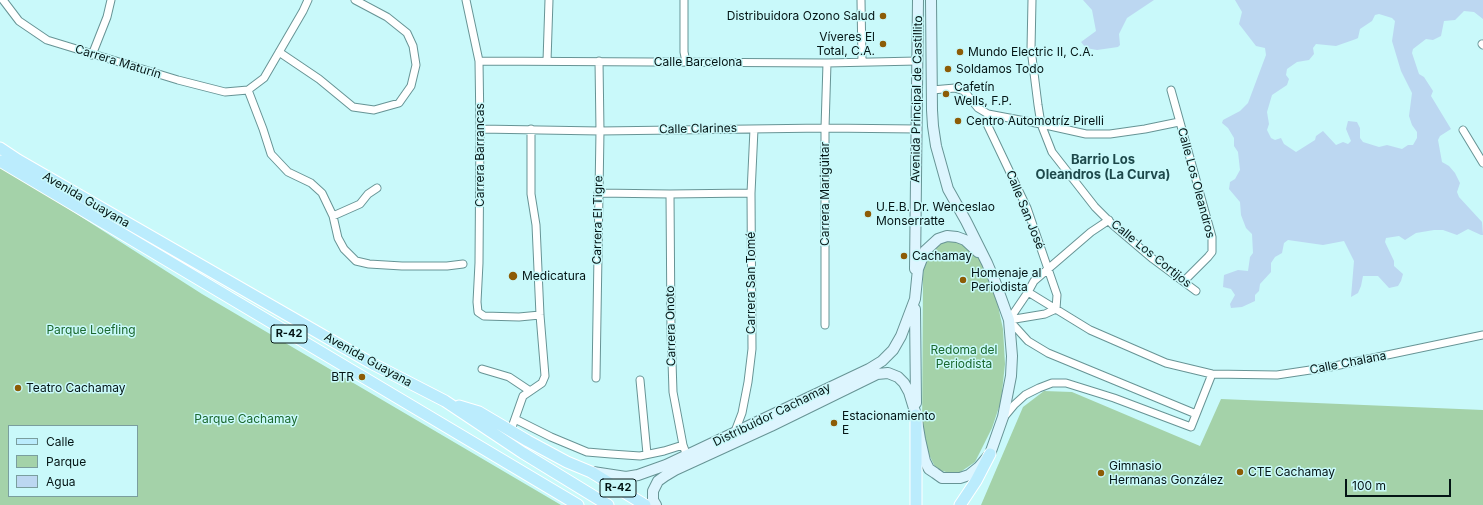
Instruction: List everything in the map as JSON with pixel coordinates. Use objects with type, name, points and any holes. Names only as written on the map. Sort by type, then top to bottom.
[{"type":"main road","name":"Avenida Principal de Castillito","points":[[916,415],[915,299],[918,0]]},
{"type":"main road","name":"Avenida Principal de Castillito","points":[[931,0],[933,126],[936,146],[948,188],[987,263],[1009,320],[1012,356],[1011,376],[1003,418],[990,454]]},
{"type":"main road","name":"Avenida Guayana","points":[[0,148],[18,160],[371,363],[445,401],[608,505]]},
{"type":"main road","name":"Avenida Guayana","points":[[0,161],[578,505]]},
{"type":"main road","points":[[915,299],[920,261],[925,251],[940,238],[947,236],[965,240],[974,247],[987,263]]},
{"type":"main road","name":"Distribuidor Cachamay","points":[[591,472],[626,477],[638,475],[666,465],[869,369],[882,361],[893,350],[901,336],[915,299]]},
{"type":"main road","name":"Distribuidor Cachamay","points":[[656,505],[653,500],[653,490],[658,481],[675,470],[771,426],[877,374],[888,373],[898,377],[904,383],[909,392],[916,415]]},
{"type":"main road","name":"Distribuidor Cachamay","points":[[445,401],[479,412],[567,462],[591,472],[645,505]]},
{"type":"main road","points":[[916,415],[925,461],[929,469],[942,478],[960,478],[970,474],[979,467],[990,454]]},
{"type":"main road","points":[[916,415],[916,505]]},
{"type":"main road","points":[[960,505],[976,481],[990,454]]},
{"type":"street","name":"Carrera Maturín","points":[[3,0],[19,22],[47,40],[92,55],[225,92],[248,90]]},
{"type":"street","points":[[92,55],[107,18],[111,0]]},
{"type":"street","points":[[308,0],[264,78],[248,90],[261,122],[270,154],[288,172],[311,183],[322,193],[333,216],[338,238],[344,249],[356,261],[369,264],[402,266],[447,266],[462,264]]},
{"type":"street","points":[[279,52],[319,79],[353,107],[374,110],[399,103],[411,86],[416,65],[413,46],[407,33],[387,16],[355,0]]},
{"type":"street","name":"Carrera Barrancas","points":[[466,0],[479,61],[479,263],[476,302],[478,312],[484,316],[519,317],[540,315]]},
{"type":"street","points":[[547,61],[549,0]]},
{"type":"street","points":[[684,0],[684,52],[686,62]]},
{"type":"street","points":[[861,0],[862,62]]},
{"type":"street","name":"Calle Los Cortijos","points":[[1032,0],[1031,48],[1038,105],[1042,124],[1052,152],[1095,207],[1153,259],[1196,291]]},
{"type":"street","name":"Calle Barcelona","points":[[479,61],[827,63],[917,61]]},
{"type":"street","name":"Carrera El Tigre","points":[[596,378],[600,131],[599,61]]},
{"type":"street","name":"Carrera Marigüitar","points":[[825,325],[825,128],[827,63]]},
{"type":"street","name":"Calle Los Oleandros","points":[[932,90],[955,88],[964,91],[978,108],[988,114],[1086,134],[1110,134],[1179,122]]},
{"type":"street","name":"Calle Los Oleandros","points":[[1170,90],[1212,236],[1212,252],[1184,281]]},
{"type":"street","name":"Calle San José","points":[[988,114],[987,124],[1027,208],[1048,268],[1057,295],[1056,309]]},
{"type":"street","name":"Calle Clarines","points":[[480,128],[600,131],[825,128],[917,129]]},
{"type":"street","points":[[511,430],[523,396],[542,383],[545,376],[540,315],[536,225],[531,194],[531,129]]},
{"type":"street","name":"Carrera San Tomé","points":[[734,434],[742,413],[752,349],[751,193],[754,129]]},
{"type":"street","points":[[1462,130],[1483,163]]},
{"type":"street","points":[[333,216],[360,204],[368,194],[377,188]]},
{"type":"street","points":[[598,192],[670,194],[751,193]]},
{"type":"street","name":"Carrera Onoto","points":[[670,194],[673,392],[682,445],[687,456]]},
{"type":"street","points":[[1009,320],[1034,281],[1091,232],[1109,220]]},
{"type":"street","name":"Calle Chalana","points":[[1028,292],[1090,330],[1166,363],[1212,374],[1277,375],[1330,367],[1483,335]]},
{"type":"street","points":[[1009,320],[1045,314],[1056,309]]},
{"type":"street","points":[[1009,320],[1028,341],[1048,353],[1196,414]]},
{"type":"street","points":[[482,369],[509,377],[530,391]]},
{"type":"street","points":[[1003,418],[1025,395],[1039,388],[1052,384],[1066,384],[1114,398],[1191,427],[1212,374]]},
{"type":"street","points":[[640,380],[647,454]]},
{"type":"street","points":[[515,419],[551,437],[587,452],[640,456],[664,451],[682,445]]},
{"type":"green space","points":[[0,165],[202,294],[561,505],[0,505]]},
{"type":"green space","name":"Redoma del Periodista","points":[[949,238],[973,249],[983,264],[995,292],[1003,329],[1005,364],[1001,401],[992,428],[975,462],[956,475],[936,469],[922,440],[923,277],[925,251]]},
{"type":"green space","name":"CTE Cachamay","points":[[1044,391],[1072,392],[1200,446],[1221,399],[1483,410],[1483,505],[981,505],[1023,407]]},
{"type":"water","points":[[1083,0],[1154,0],[1127,18],[1119,34],[1120,45],[1118,47],[1097,50],[1086,48],[1081,42],[1096,31],[1092,10]]},
{"type":"water","points":[[1235,0],[1483,0],[1483,19],[1474,12],[1464,11],[1455,20],[1444,21],[1441,36],[1433,40],[1426,39],[1413,49],[1412,53],[1419,74],[1424,77],[1433,91],[1431,96],[1451,129],[1440,136],[1438,140],[1442,162],[1449,166],[1455,173],[1460,183],[1457,192],[1459,197],[1482,222],[1483,235],[1468,229],[1457,235],[1443,230],[1434,230],[1416,233],[1405,240],[1399,236],[1386,238],[1385,242],[1394,261],[1394,266],[1403,274],[1401,281],[1398,286],[1389,288],[1378,276],[1363,276],[1358,293],[1351,297],[1354,261],[1344,241],[1323,245],[1288,240],[1284,243],[1282,253],[1275,257],[1271,263],[1271,272],[1260,284],[1259,291],[1255,295],[1255,301],[1242,307],[1231,308],[1230,304],[1235,295],[1231,289],[1223,287],[1224,275],[1238,270],[1248,271],[1250,257],[1253,253],[1252,234],[1246,228],[1241,215],[1240,202],[1229,189],[1230,182],[1235,179],[1240,170],[1238,152],[1234,146],[1234,138],[1228,128],[1222,123],[1223,120],[1240,111],[1248,103],[1266,55],[1265,48],[1256,46],[1239,24],[1242,12]],"holes":[[[1379,14],[1392,18],[1395,21],[1392,41],[1401,71],[1412,93],[1409,116],[1412,125],[1417,132],[1417,138],[1413,145],[1408,145],[1402,149],[1387,145],[1379,147],[1363,142],[1360,138],[1360,128],[1357,122],[1348,121],[1346,129],[1351,141],[1348,144],[1343,142],[1336,145],[1323,131],[1316,136],[1315,140],[1296,152],[1284,144],[1281,138],[1275,140],[1271,138],[1267,130],[1269,124],[1267,112],[1272,95],[1287,85],[1289,79],[1286,75],[1287,69],[1297,62],[1309,60],[1314,54],[1313,48],[1316,44],[1336,46],[1358,38],[1360,29],[1372,21],[1375,15]]]},
{"type":"place","name":"Distribuidora Ozono Salud","points":[[883,16]]},
{"type":"place","name":"Víveres El Total, C.A.","points":[[883,44]]},
{"type":"place","name":"Mundo Electric II, C.A.","points":[[960,52]]},
{"type":"place","name":"Soldamos Todo","points":[[948,69]]},
{"type":"place","name":"Cafetín Wells, F.P.","points":[[946,94]]},
{"type":"place","name":"Centro Automotríz Pirelli","points":[[958,121]]},
{"type":"place","name":"U.E.B. Dr. Wenceslao Monserratte","points":[[868,214]]},
{"type":"place","name":"Cachamay","points":[[904,256]]},
{"type":"place","name":"Medicatura","points":[[513,276]]},
{"type":"place","name":"Homenaje al Periodista","points":[[963,280]]},
{"type":"place","name":"BTR","points":[[362,377]]},
{"type":"place","name":"Teatro Cachamay","points":[[18,388]]},
{"type":"place","name":"Estacionamiento E","points":[[834,423]]},
{"type":"place","name":"CTE Cachamay","points":[[1240,472]]},
{"type":"place","name":"Gimnasio Hermanas González","points":[[1101,473]]},
{"type":"district","name":"Barrio Los Oleandros (La Curva)","points":[[1103,168]]},
{"type":"park label","name":"Parque Loefling","points":[[91,330]]},
{"type":"park label","name":"Parque Cachamay","points":[[246,419]]}]
